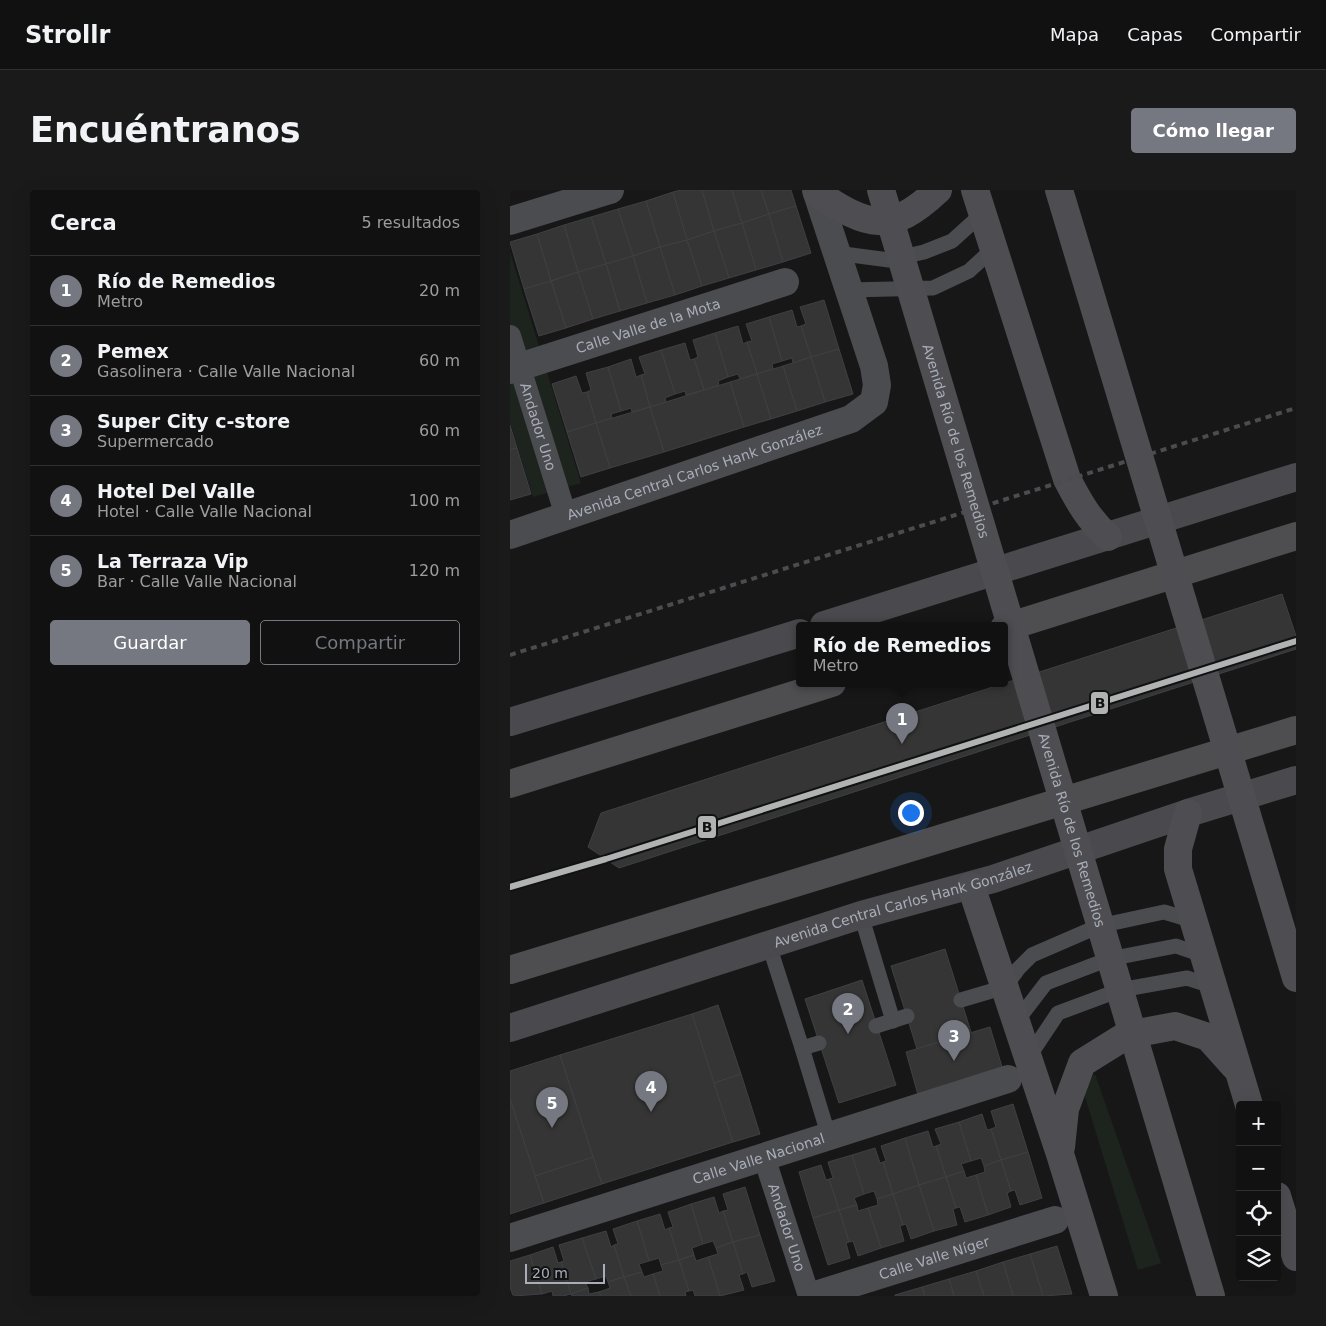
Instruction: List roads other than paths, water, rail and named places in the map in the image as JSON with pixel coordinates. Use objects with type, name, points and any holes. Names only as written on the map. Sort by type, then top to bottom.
[{"type":"highway","name":"Avenida Río de los Remedios","points":[[882,190],[1211,1296]]},
{"type":"highway","points":[[816,192],[847,213],[877,221],[900,219],[923,205],[938,190]]},
{"type":"highway","points":[[1059,190],[1296,978]]},
{"type":"highway","points":[[979,202],[1067,479],[1081,506],[1093,523],[1108,537]]},
{"type":"highway","points":[[1008,627],[1240,552],[1296,536]]},
{"type":"highway","points":[[510,784],[819,687]]},
{"type":"highway","points":[[510,970],[1294,730]]},
{"type":"highway","points":[[1188,813],[1178,850],[1178,869],[1248,1101]]},
{"type":"highway","points":[[971,886],[1060,1154],[1104,1296]]},
{"type":"highway","points":[[1060,1154],[1065,1109],[1082,1063],[1127,1034],[1176,1026],[1208,1037],[1239,1073]]},
{"type":"highway","points":[[1281,1209],[1296,1257]]},
{"type":"main road","points":[[834,622],[1296,478]]},
{"type":"main road","points":[[510,722],[796,634]]},
{"type":"main road","name":"Avenida Central Carlos Hank González","points":[[510,1028],[861,915],[971,886],[1188,813],[1296,780]]},
{"type":"street","points":[[510,221],[610,190]]},
{"type":"street","points":[[816,192],[849,290]]},
{"type":"street","name":"Calle Valle de la Mota","points":[[515,368],[785,282]]},
{"type":"street","name":"Avenida Central Carlos Hank González","points":[[510,535],[851,419],[874,402],[877,385],[874,366],[849,290]]},
{"type":"street","name":"Andador Uno","points":[[510,336],[515,368],[566,516]]},
{"type":"street","name":"Calle Valle Nacional","points":[[510,1238],[1008,1079]]},
{"type":"street","name":"Andador Uno","points":[[764,1157],[811,1296]]},
{"type":"street","name":"Calle Valle Níger","points":[[811,1296],[1055,1220]]},
{"type":"lane","points":[[836,253],[889,260],[924,252],[952,241],[979,202]]},
{"type":"lane","points":[[849,290],[933,288],[969,271],[994,248]]},
{"type":"lane","points":[[961,1000],[1005,987],[1018,969],[1032,955],[1099,926],[1164,912],[1194,921]]},
{"type":"lane","points":[[861,915],[900,1019],[876,1026]]},
{"type":"lane","points":[[769,945],[830,1136]]},
{"type":"lane","points":[[1016,1022],[1046,983],[1109,959],[1176,946],[1205,956]]},
{"type":"lane","points":[[1028,1058],[1058,1013],[1120,990],[1187,978],[1215,987]]},
{"type":"lane","points":[[802,1048],[819,1043]]},
{"type":"railway","points":[[510,655],[1296,408]]},
{"type":"place","name":"Río de Remedios","points":[[902,744]]},
{"type":"place","name":"Pemex","points":[[848,1034]]},
{"type":"place","name":"Super City c-store","points":[[954,1061]]},
{"type":"place","name":"Hotel Del Valle","points":[[651,1112]]},
{"type":"place","name":"La Terraza Vip","points":[[552,1128]]}]
